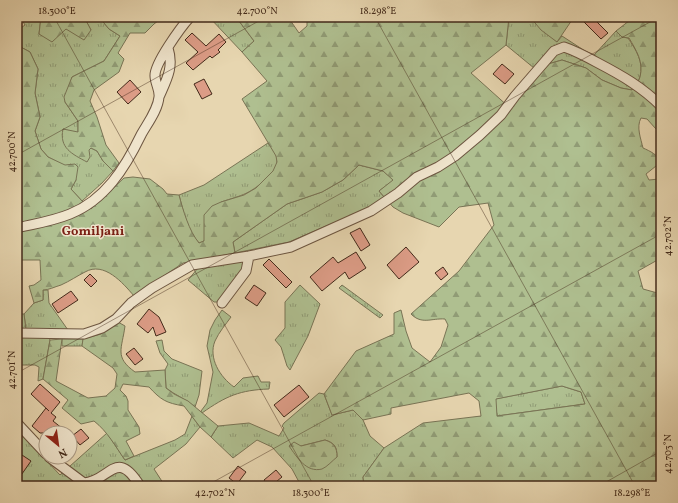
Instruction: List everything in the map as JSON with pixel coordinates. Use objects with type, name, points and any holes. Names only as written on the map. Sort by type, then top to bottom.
[{"type":"street","points":[[159,97],[154,75],[161,59],[190,17]]},
{"type":"street","points":[[17,332],[84,334],[102,328],[116,319],[131,303],[152,288],[192,265],[249,256],[290,247],[371,211],[398,193],[416,177],[438,167],[455,156],[480,135],[501,115],[515,96],[554,51],[564,47],[573,50],[624,77],[652,96],[661,106]]},
{"type":"street","points":[[17,228],[70,214],[92,202],[110,186],[126,165],[152,118],[170,71],[171,58],[168,48]]},
{"type":"street","points":[[222,303],[246,271],[249,256]]},
{"type":"street","points":[[17,423],[38,445]]},
{"type":"street","points":[[60,465],[84,483],[90,482],[114,468],[126,469],[134,476],[140,486]]},
{"type":"green space","points":[[20,17],[41,17],[39,34],[66,29],[91,30],[84,17],[99,17],[109,29],[120,36],[104,61],[72,77],[65,102],[78,121],[78,133],[63,129],[89,150],[91,148],[97,151],[103,161],[113,171],[82,201],[71,189],[76,180],[71,164],[65,166],[48,157],[41,149],[35,131],[40,117],[35,93],[38,69],[30,52],[17,45],[17,29],[18,30],[25,25]]},
{"type":"green space","points":[[41,17],[84,17],[91,30],[84,40],[66,29],[52,42],[39,34]]},
{"type":"green space","points":[[99,17],[163,17],[145,33],[130,33],[118,53],[124,59],[119,72],[94,90],[90,101],[106,145],[119,163],[113,171],[103,161],[97,151],[91,148],[89,150],[90,157],[87,162],[76,156],[65,146],[62,136],[63,129],[78,132],[78,121],[65,102],[64,97],[72,77],[104,61],[120,36],[109,29]]},
{"type":"green space","points":[[209,17],[244,17],[239,21],[254,41],[242,52]]},
{"type":"green space","points":[[244,17],[288,17],[299,33],[307,26],[307,17],[509,17],[506,45],[471,73],[510,108],[548,64],[562,60],[586,68],[602,80],[621,88],[632,90],[640,77],[640,61],[629,38],[622,37],[616,31],[634,17],[661,17],[661,128],[656,129],[647,119],[641,118],[639,129],[643,148],[656,155],[661,162],[646,174],[649,180],[659,179],[661,181],[661,258],[638,271],[643,289],[661,294],[661,486],[364,486],[363,477],[384,448],[423,423],[481,416],[479,401],[469,393],[391,408],[391,414],[363,420],[353,410],[332,415],[324,394],[356,351],[394,334],[394,313],[401,310],[412,348],[430,362],[441,347],[448,325],[445,319],[423,320],[411,314],[459,271],[494,225],[488,203],[459,207],[439,227],[403,213],[393,207],[379,191],[393,180],[383,171],[359,165],[343,180],[322,192],[287,204],[233,242],[235,253],[183,263],[134,296],[119,280],[106,271],[92,269],[61,285],[43,290],[43,300],[34,303],[29,286],[34,285],[41,280],[40,260],[17,260],[17,45],[30,52],[38,69],[35,93],[40,117],[35,131],[41,149],[48,157],[65,165],[75,164],[78,167],[76,180],[71,189],[82,201],[91,209],[124,178],[133,177],[150,179],[167,194],[179,195],[189,226],[199,243],[204,241],[204,215],[212,206],[244,195],[256,188],[273,171],[277,162],[276,156],[242,99],[267,81],[242,52],[254,41],[239,21]],"holes":[[[562,386],[581,392],[585,404],[497,416],[496,399]]]},
{"type":"green space","points":[[509,17],[530,17],[557,42],[562,36],[594,55],[616,31],[622,37],[628,38],[636,52],[641,66],[639,80],[632,90],[621,88],[602,80],[586,68],[562,60],[548,64],[540,73],[506,45]]},
{"type":"green space","points":[[530,17],[574,17],[557,42],[541,30]]},
{"type":"green space","points":[[268,143],[277,157],[277,165],[274,171],[251,191],[241,196],[221,202],[204,241],[199,243],[189,227],[179,195],[204,185]]},
{"type":"green space","points":[[359,165],[383,171],[394,180],[379,191],[384,197],[368,208],[289,242],[235,253],[233,242],[287,204],[322,192],[343,180]]},
{"type":"green space","points":[[241,259],[244,263],[242,269],[218,302],[214,302],[188,280],[198,268]]},
{"type":"green space","points":[[300,285],[320,304],[308,336],[290,370],[287,366],[281,347],[275,340],[285,328],[285,302]]},
{"type":"green space","points":[[342,285],[383,315],[380,318],[339,288]]},
{"type":"green space","points":[[43,290],[48,290],[49,303],[68,330],[26,330],[24,314],[34,303],[43,300]]},
{"type":"green space","points":[[222,310],[231,317],[218,334],[213,347],[214,360],[220,373],[234,387],[243,378],[258,376],[261,382],[270,382],[269,389],[250,391],[234,395],[226,398],[202,413],[201,411],[207,403],[213,372],[207,346],[210,330]]},
{"type":"green space","points":[[17,314],[24,314],[26,330],[17,330]]},
{"type":"green space","points":[[118,322],[125,326],[121,352],[124,362],[128,367],[135,372],[165,370],[166,388],[188,401],[218,426],[211,437],[200,427],[184,406],[173,404],[164,400],[149,387],[123,384],[120,390],[126,396],[128,401],[128,410],[139,427],[140,434],[126,441],[134,456],[125,460],[99,425],[94,421],[81,424],[62,408],[68,400],[43,379],[50,340],[62,339],[56,381],[88,398],[106,396],[115,388],[117,374],[113,368],[82,346],[83,339],[101,334]]},
{"type":"green space","points":[[17,337],[49,338],[50,340],[43,379],[38,381],[39,367],[35,365],[17,365]]},
{"type":"green space","points":[[62,339],[83,339],[82,346],[62,346]]},
{"type":"green space","points":[[162,340],[164,351],[172,359],[202,371],[199,395],[195,407],[166,388],[165,370],[168,364],[160,353],[156,341]]},
{"type":"green space","points":[[562,386],[581,392],[585,404],[497,416],[495,399]]},
{"type":"green space","points":[[319,393],[324,394],[332,415],[353,410],[363,420],[370,436],[384,448],[363,477],[364,486],[304,486],[299,482],[292,469],[272,447],[257,440],[233,458],[211,437],[218,426],[249,423],[279,436],[284,428],[282,426]],"holes":[[[325,440],[335,446],[337,457],[290,446],[301,446]]]},
{"type":"green space","points":[[192,416],[200,427],[186,444],[154,469],[165,486],[17,486],[17,429],[38,451],[38,465],[51,465],[60,475],[71,465],[78,465],[78,459],[107,433],[125,460],[175,440],[185,434]]},
{"type":"green space","points":[[325,440],[334,446],[337,457],[322,469],[316,470],[311,469],[302,463],[289,446],[294,442],[301,446]]},
{"type":"building","points":[[589,17],[592,17],[608,33],[601,39],[584,22]]},
{"type":"building","points":[[192,33],[206,46],[219,34],[226,42],[218,50],[220,52],[212,58],[210,56],[193,70],[186,63],[198,52],[185,40]]},
{"type":"building","points":[[502,64],[514,74],[505,84],[493,74]]},
{"type":"building","points":[[204,79],[212,94],[202,99],[194,84]]},
{"type":"building","points":[[130,80],[141,92],[128,104],[117,92]]},
{"type":"building","points":[[360,228],[370,245],[361,251],[350,233]]},
{"type":"building","points":[[406,247],[419,262],[399,279],[387,265]]},
{"type":"building","points":[[356,252],[366,268],[349,279],[345,272],[322,291],[310,277],[333,257],[338,263]]},
{"type":"building","points":[[269,259],[292,282],[286,288],[263,265]]},
{"type":"building","points":[[443,267],[448,274],[441,280],[435,273]]},
{"type":"building","points":[[90,274],[97,281],[91,287],[84,280]]},
{"type":"building","points":[[254,285],[266,293],[257,306],[245,298]]},
{"type":"building","points":[[71,291],[78,300],[58,313],[52,304]]},
{"type":"building","points":[[149,309],[159,317],[166,332],[156,336],[153,327],[148,333],[137,324]]},
{"type":"building","points":[[134,348],[143,359],[135,365],[126,354]]},
{"type":"building","points":[[40,384],[60,402],[51,413],[56,417],[53,421],[58,425],[38,425],[38,431],[32,426],[46,408],[31,394]]},
{"type":"building","points":[[299,385],[309,397],[284,417],[274,405]]},
{"type":"building","points":[[81,429],[89,438],[80,445],[78,443],[78,431]]},
{"type":"building","points":[[22,455],[31,461],[17,481],[17,463]]},
{"type":"building","points":[[238,466],[246,472],[237,484],[229,478]]},
{"type":"building","points":[[276,470],[282,477],[271,486],[268,486],[264,480]]},
{"type":"district","name":"Gomiljani","points":[[93,230]]}]
